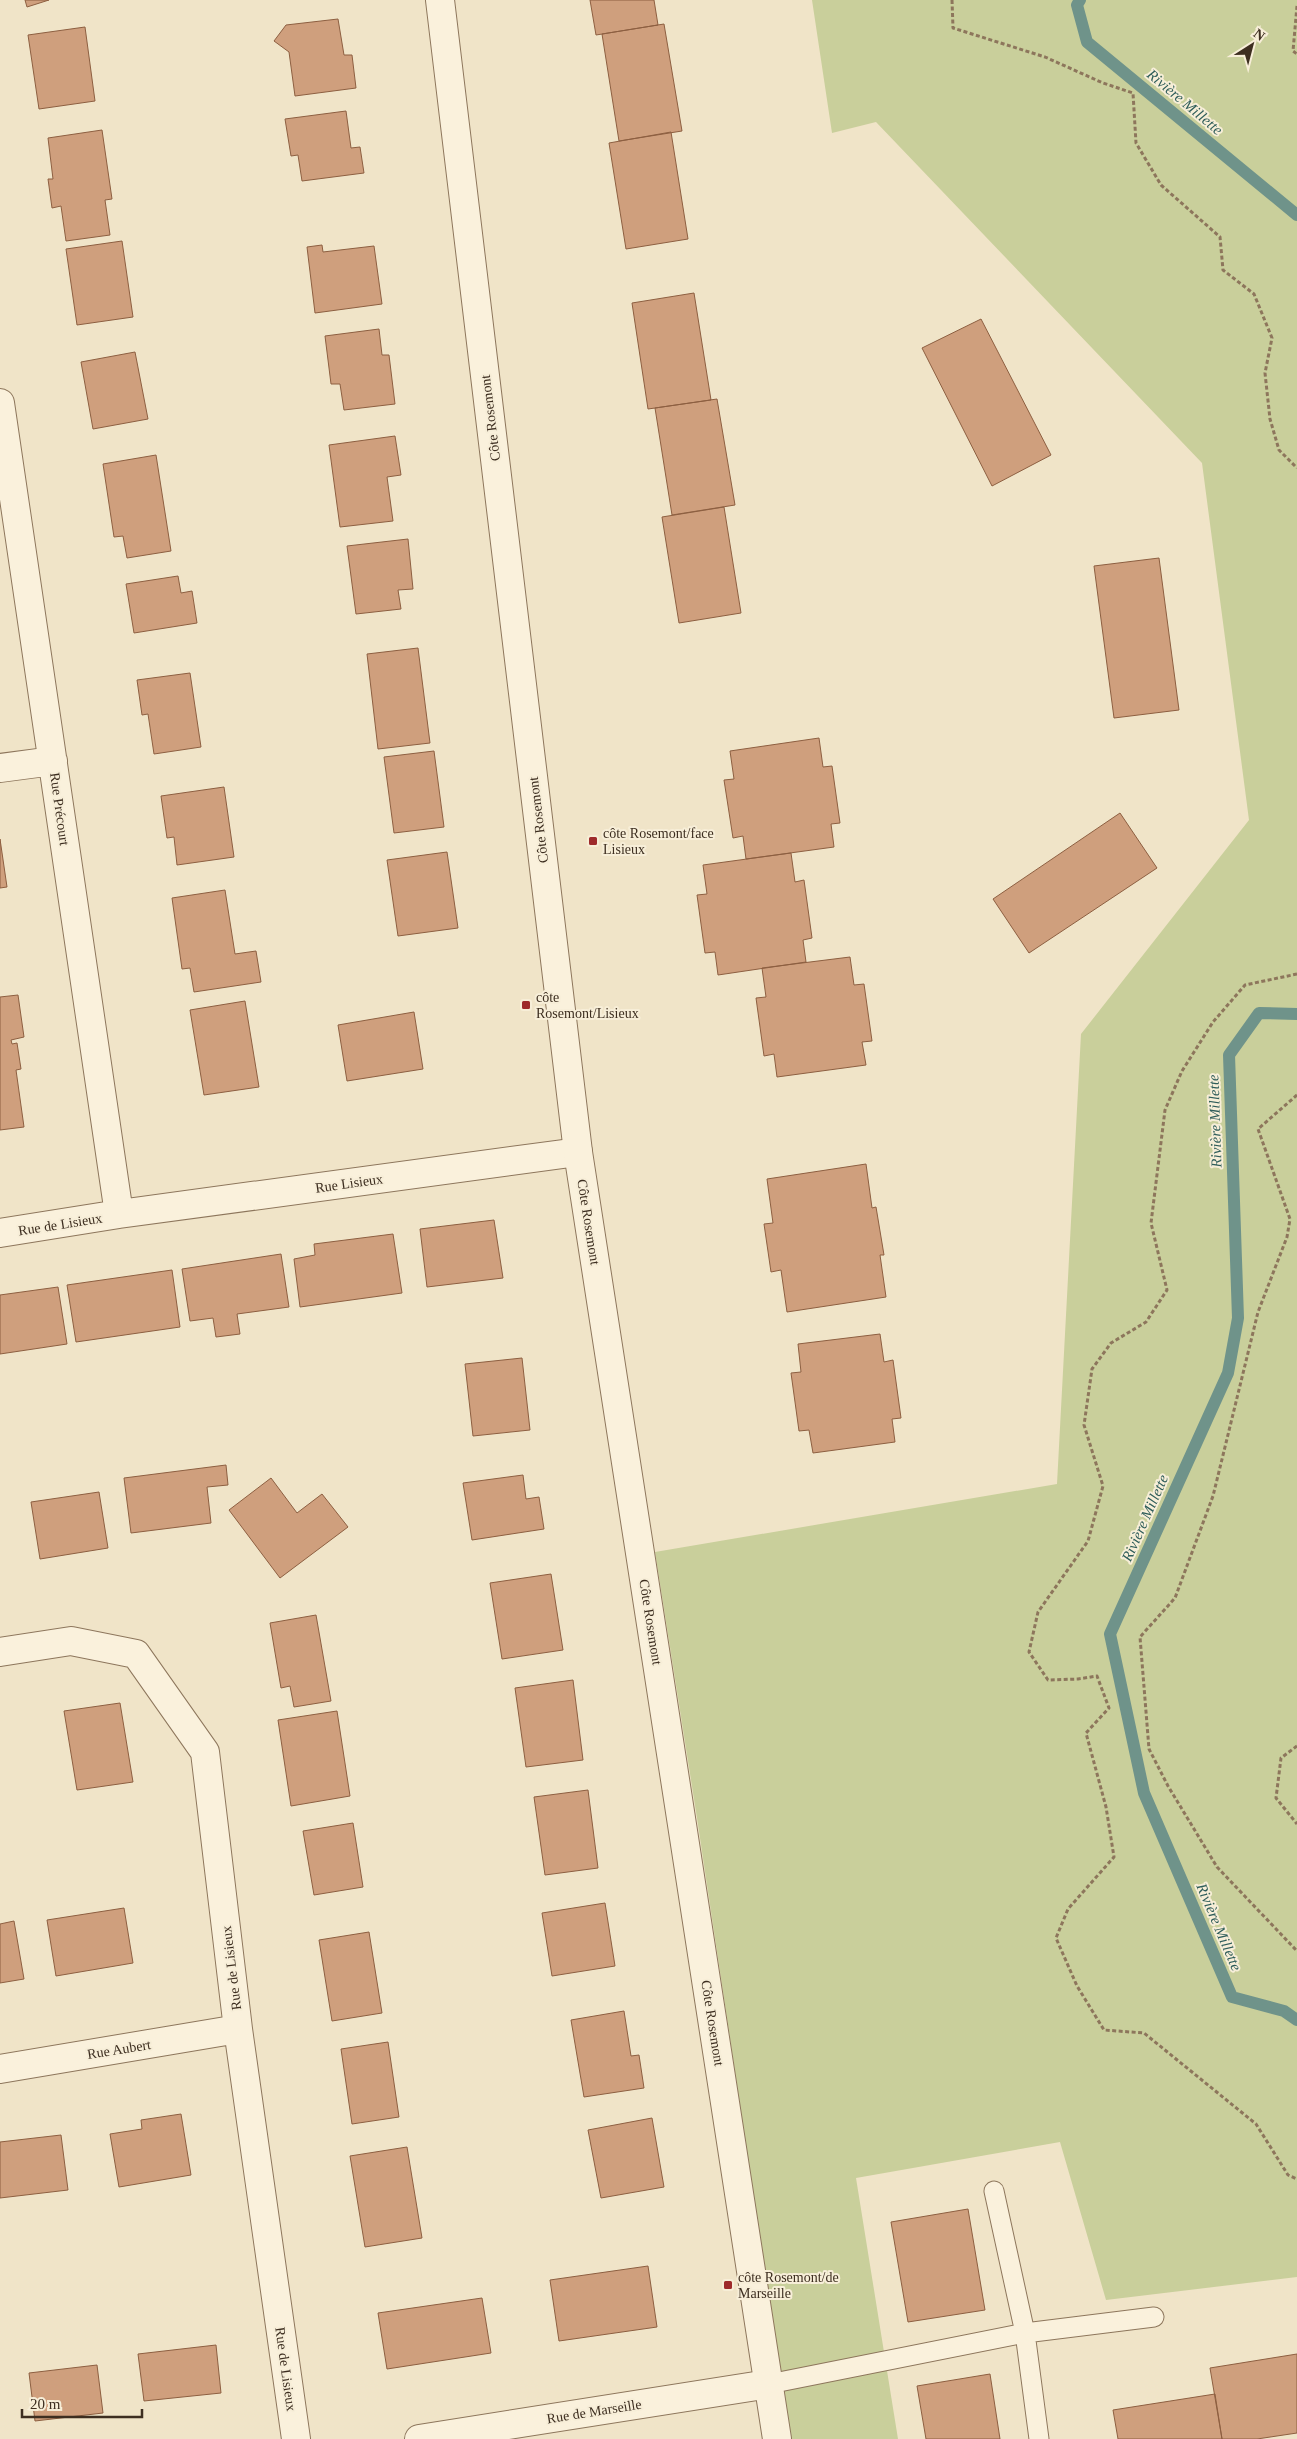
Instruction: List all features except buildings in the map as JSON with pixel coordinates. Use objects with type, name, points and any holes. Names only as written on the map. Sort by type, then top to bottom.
[{"type":"street","name":"Côte Rosemont","points":[[440,0],[578,1152],[777,2439]]},
{"type":"street","name":"Rue Précourt","points":[[0,403],[119,1214]]},
{"type":"street","points":[[0,768],[53,761]]},
{"type":"street","name":"Rue Lisieux","points":[[119,1214],[578,1152]]},
{"type":"street","name":"Rue de Lisieux","points":[[0,1233],[119,1214]]},
{"type":"street","name":"Rue de Lisieux","points":[[0,1652],[71,1641],[136,1654],[205,1752],[238,2030],[296,2439]]},
{"type":"street","name":"Rue Aubert","points":[[0,2069],[238,2030]]},
{"type":"street","name":"Rue de Marseille","points":[[420,2439],[769,2384]]},
{"type":"lane","points":[[994,2191],[1026,2332],[1040,2439]]},
{"type":"lane","points":[[769,2384],[1026,2332],[1154,2317]]},
{"type":"path","points":[[952,0],[952,28],[1045,57],[1103,83],[1133,93],[1136,143],[1146,160],[1161,184],[1220,237],[1223,270],[1254,294],[1272,338],[1265,373],[1270,419],[1280,450],[1297,468]]},
{"type":"path","points":[[1297,6],[1293,52],[1297,54]]},
{"type":"path","points":[[1297,974],[1245,985],[1213,1022],[1182,1071],[1165,1110],[1151,1223],[1167,1290],[1146,1322],[1111,1343],[1092,1369],[1084,1426],[1103,1486],[1088,1541],[1038,1612],[1030,1652],[1048,1680],[1097,1676],[1109,1708],[1086,1733],[1106,1807],[1114,1857],[1068,1908],[1056,1938],[1077,1986],[1104,2030],[1144,2033],[1256,2124],[1288,2175],[1297,2179]]},
{"type":"path","points":[[1297,1095],[1258,1129],[1290,1219],[1288,1237],[1258,1312],[1213,1496],[1175,1598],[1140,1637],[1149,1749],[1168,1786],[1217,1867],[1297,1951]]},
{"type":"path","points":[[1297,1746],[1281,1758],[1276,1798],[1297,1824]]},
{"type":"green space","points":[[812,0],[1297,0],[1297,2277],[1106,2300],[1060,2142],[856,2178],[898,2439],[790,2439],[655,1552],[1057,1484],[1081,1034],[1249,820],[1202,463],[876,122],[832,133]]},
{"type":"waterway","name":"Rivière Millette","points":[[1080,0],[1077,5],[1087,42],[1297,215]]},
{"type":"waterway","name":"Rivière Millette","points":[[1297,1014],[1259,1013],[1229,1055],[1238,1318],[1228,1373],[1110,1634],[1144,1793],[1232,1997],[1284,2011],[1297,2020]]},
{"type":"place","name":"côte Rosemont/face Lisieux","points":[[593,841]]},
{"type":"place","name":"côte Rosemont/Lisieux","points":[[526,1005]]},
{"type":"place","name":"côte Rosemont/de Marseille","points":[[728,2285]]}]
